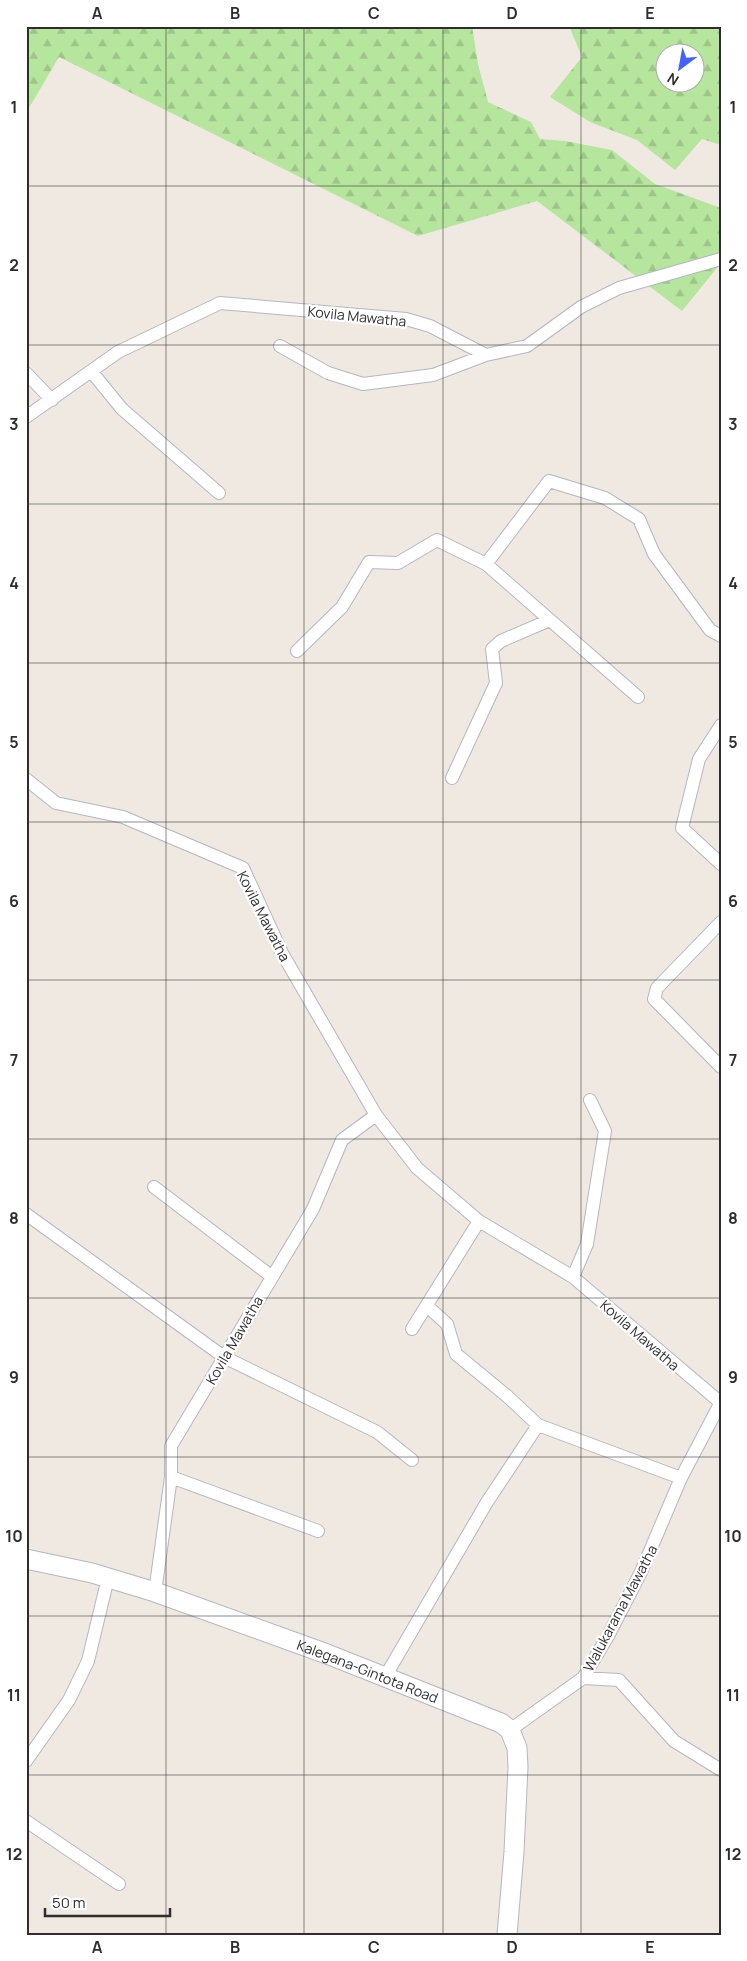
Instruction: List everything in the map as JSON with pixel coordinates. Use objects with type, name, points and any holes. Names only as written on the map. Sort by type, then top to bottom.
[{"type":"main road","name":"Kalegana-Gintota Road","points":[[26,1559],[108,1578],[155,1592],[386,1677],[501,1723],[510,1730]]},
{"type":"main road","points":[[507,1935],[514,1852],[518,1767],[516,1748],[510,1730]]},
{"type":"street","points":[[280,346],[328,373],[363,384],[434,375],[486,355],[527,346],[581,307],[619,288],[721,259]]},
{"type":"street","name":"Kovila Mawatha","points":[[26,417],[118,352],[220,303],[406,319],[430,326],[486,355]]},
{"type":"street","points":[[91,371],[122,409],[219,493]]},
{"type":"street","points":[[26,374],[52,400]]},
{"type":"street","points":[[486,564],[549,482],[605,498],[639,519],[654,554],[710,630],[721,636]]},
{"type":"street","points":[[297,651],[342,607],[369,562],[398,563],[437,540],[486,564],[638,697]]},
{"type":"street","points":[[452,778],[496,683],[492,649],[501,640],[550,620]]},
{"type":"street","points":[[721,725],[699,759],[682,828],[721,864]]},
{"type":"street","name":"Kovila Mawatha","points":[[26,779],[56,803],[124,817],[243,868],[282,953],[376,1115],[417,1168],[479,1221],[573,1276],[721,1403]]},
{"type":"street","points":[[721,922],[658,988],[654,1000],[721,1067]]},
{"type":"street","points":[[573,1276],[588,1244],[605,1131],[590,1100]]},
{"type":"street","name":"Kovila Mawatha","points":[[155,1592],[171,1477],[171,1446],[271,1276],[313,1209],[342,1140],[376,1115]]},
{"type":"street","points":[[154,1187],[271,1276]]},
{"type":"street","points":[[26,1214],[224,1357],[377,1432],[412,1460]]},
{"type":"street","points":[[412,1329],[479,1221]]},
{"type":"street","points":[[427,1306],[447,1324],[456,1354],[507,1396],[538,1425],[681,1478]]},
{"type":"street","name":"Walukarama Mawatha","points":[[510,1730],[583,1678],[642,1572],[681,1478],[721,1403]]},
{"type":"street","points":[[386,1677],[487,1502],[538,1425]]},
{"type":"street","points":[[171,1477],[318,1531]]},
{"type":"street","points":[[26,1761],[69,1700],[88,1661],[108,1578]]},
{"type":"street","points":[[583,1678],[619,1680],[674,1742],[721,1770]]},
{"type":"street","points":[[26,1820],[119,1884]]},
{"type":"green space","points":[[26,26],[472,26],[478,64],[488,102],[531,122],[540,139],[565,141],[612,150],[655,184],[721,208],[721,263],[682,311],[537,201],[418,236],[59,57],[26,113]]},
{"type":"green space","points":[[569,26],[721,26],[721,145],[702,139],[675,170],[637,140],[590,122],[550,97],[582,57]]}]
